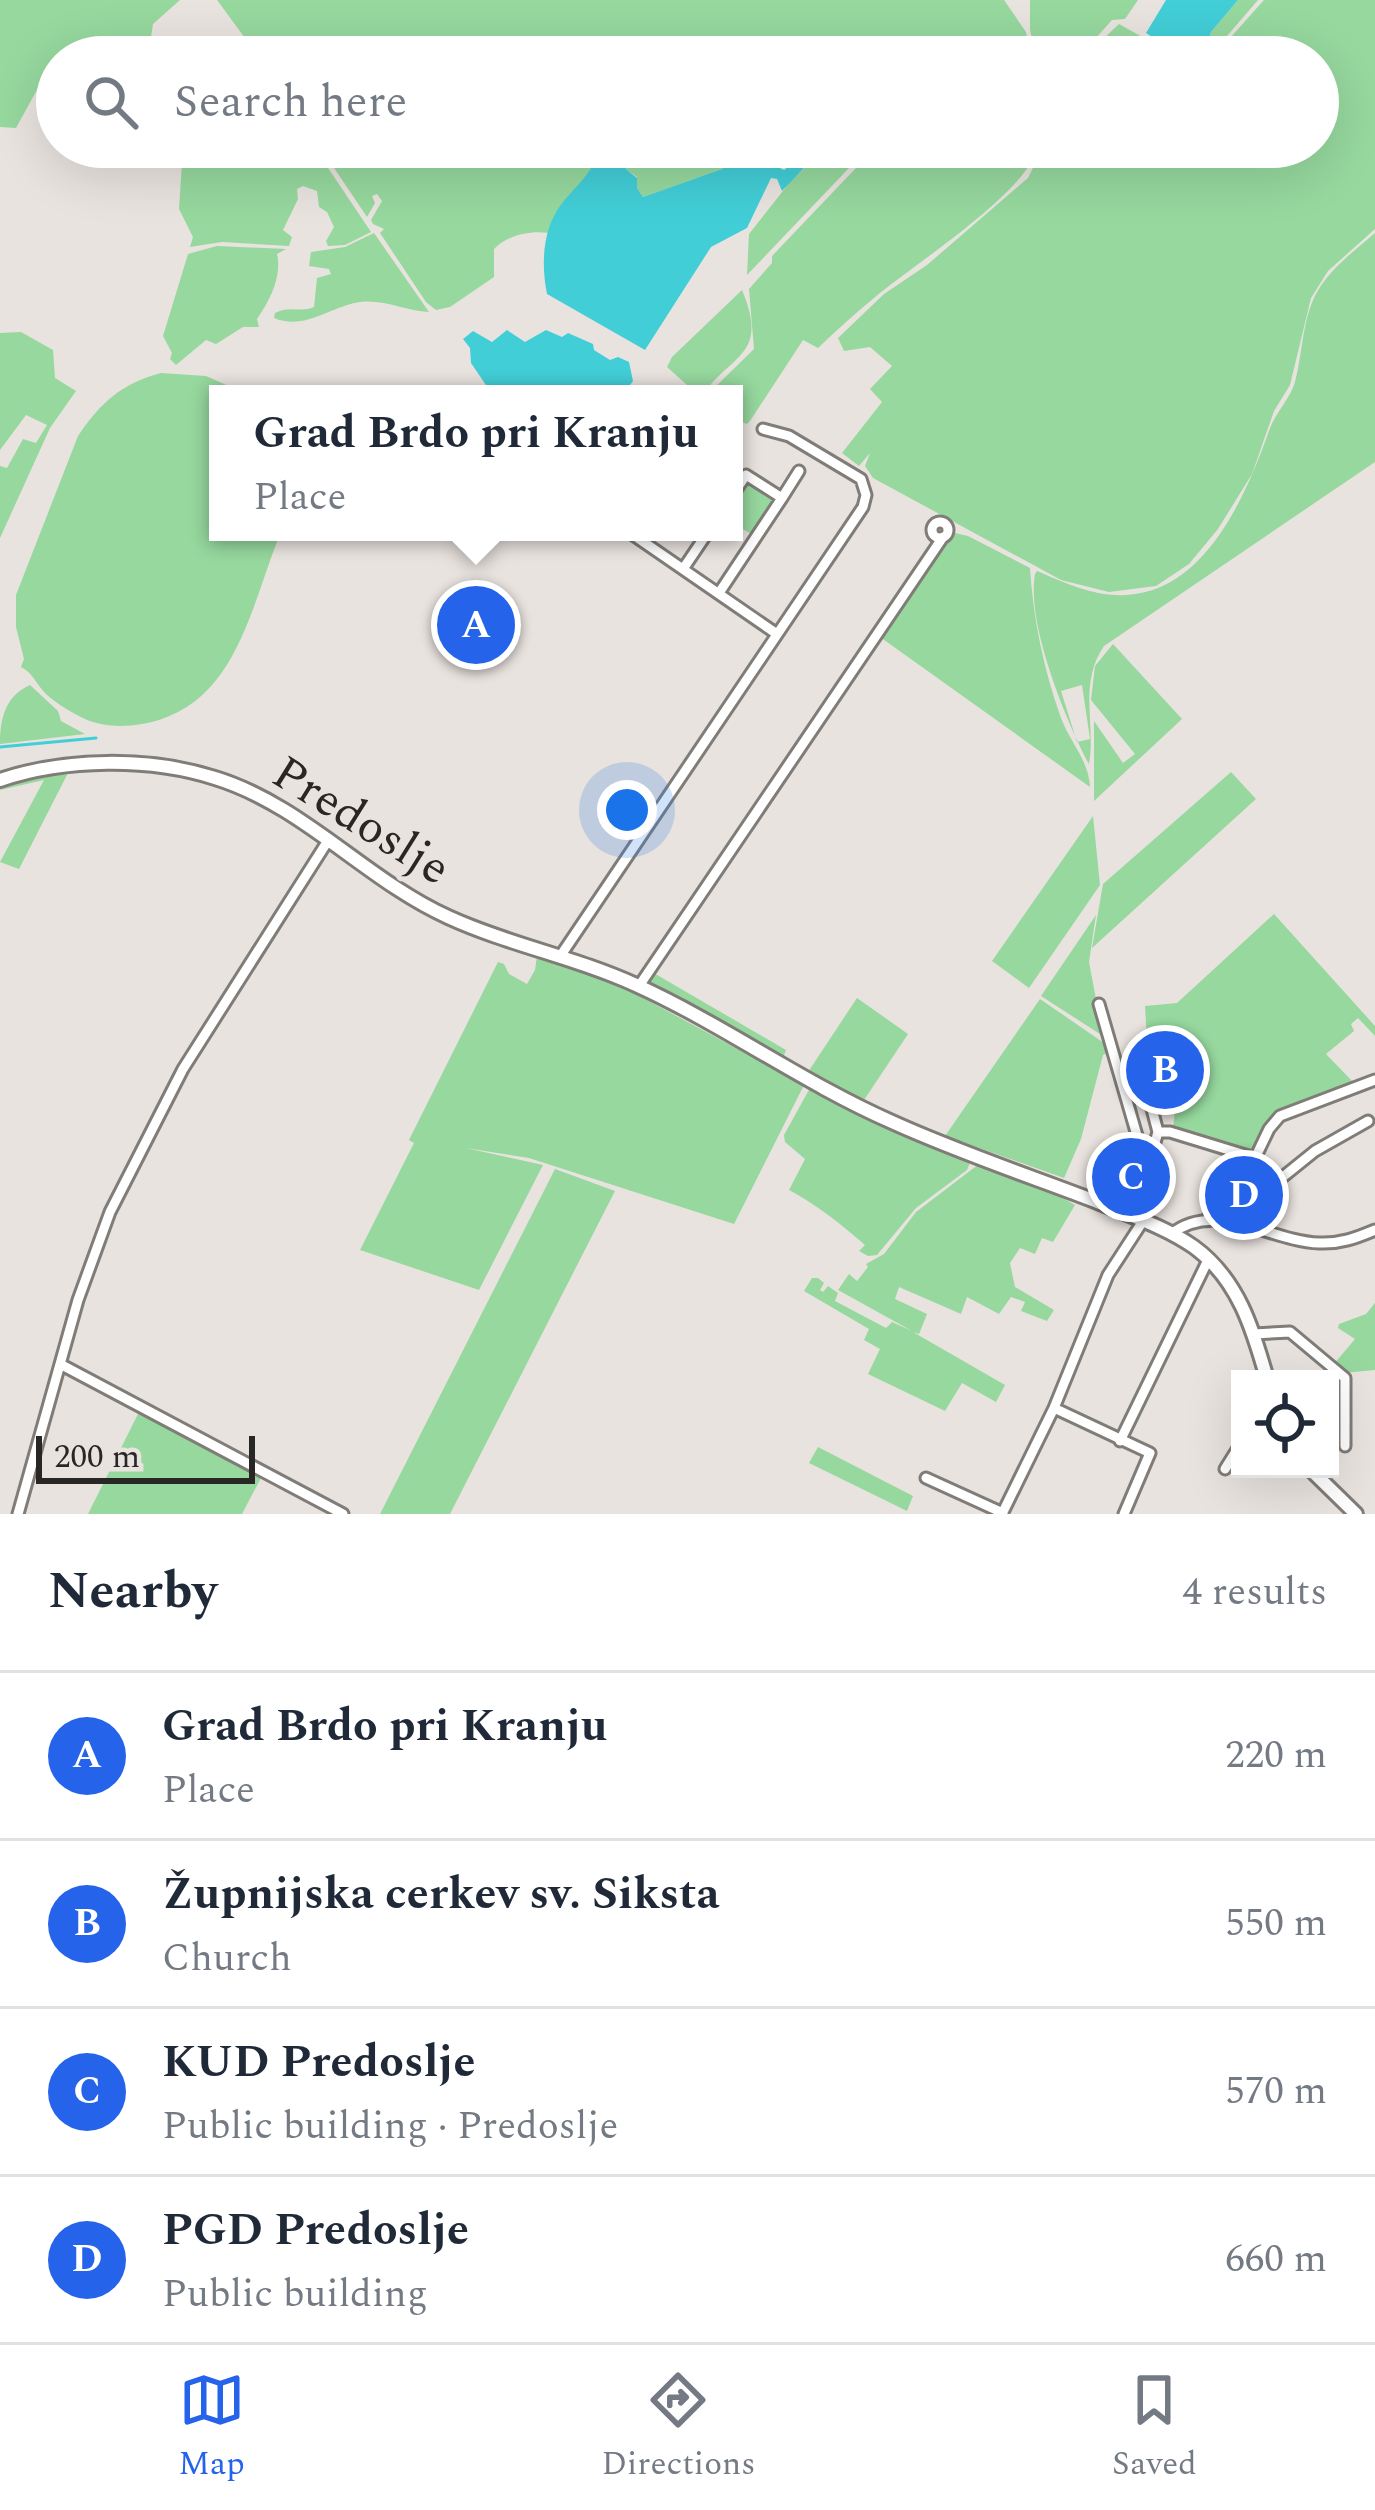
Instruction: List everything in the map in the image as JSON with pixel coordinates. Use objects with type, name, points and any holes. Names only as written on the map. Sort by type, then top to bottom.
[{"type":"street","points":[[561,955],[863,507],[866,495],[861,479],[788,436],[763,429]]},
{"type":"street","points":[[718,593],[799,471]]},
{"type":"street","points":[[743,480],[746,475],[782,498]]},
{"type":"street","points":[[639,986],[932,555],[939,536]]},
{"type":"street","points":[[642,541],[777,634]]},
{"type":"street","points":[[683,569],[702,541]]},
{"type":"street","name":"Predoslje","points":[[0,779],[36,771],[139,765],[212,777],[272,805],[442,914],[639,986],[891,1122],[1140,1219]]},
{"type":"street","points":[[18,1514],[98,1245],[142,1144],[329,839]]},
{"type":"street","points":[[1099,1004],[1147,1170]]},
{"type":"street","points":[[1171,1234],[1225,1204],[1280,1116],[1375,1080]]},
{"type":"street","points":[[926,1478],[1003,1514],[1054,1408],[1108,1274],[1140,1219],[1158,1132],[1146,1086]]},
{"type":"street","points":[[1244,1226],[1259,1193],[1316,1151],[1368,1121]]},
{"type":"street","points":[[1158,1132],[1255,1158],[1279,1180]]},
{"type":"street","points":[[1208,1217],[1317,1244],[1346,1241],[1375,1230]]},
{"type":"street","points":[[1140,1219],[1208,1260],[1235,1292],[1264,1370]]},
{"type":"street","points":[[1120,1441],[1208,1260]]},
{"type":"street","points":[[1254,1334],[1290,1332],[1345,1378],[1345,1447]]},
{"type":"street","points":[[60,1364],[343,1514]]},
{"type":"street","points":[[1054,1408],[1150,1453],[1124,1514]]},
{"type":"street","points":[[1225,1468],[1231,1458]]},
{"type":"street","points":[[1319,1478],[1356,1514]]},
{"type":"green space","points":[[0,0],[180,0],[153,24],[151,36],[36,36],[36,92],[16,128],[0,127]]},
{"type":"green space","points":[[217,0],[1004,0],[1027,36],[244,36]]},
{"type":"green space","points":[[1030,0],[1138,0],[1125,19],[1112,20],[1098,36],[1031,36]]},
{"type":"green space","points":[[1238,0],[1258,0],[1227,36],[1210,36]]},
{"type":"green space","points":[[1264,0],[1375,0],[1375,229],[1328,271],[1311,298],[1290,385],[1274,411],[1252,474],[1218,529],[1189,564],[1156,586],[1109,592],[1061,580],[873,478],[865,466],[870,453],[859,466],[842,453],[882,402],[870,389],[892,366],[870,347],[844,351],[838,338],[884,294],[927,265],[1028,178],[1033,168],[1339,168],[1339,36],[1232,36]]},
{"type":"green space","points":[[1119,24],[1140,36],[1106,36]]},
{"type":"green space","points":[[182,168],[328,168],[371,232],[345,245],[328,246],[334,227],[319,207],[317,191],[303,186],[297,189],[298,199],[283,230],[292,237],[289,246],[222,242],[190,247],[193,237],[179,209]]},
{"type":"green space","points":[[334,168],[591,168],[549,233],[520,235],[499,244],[494,249],[494,277],[450,307],[436,310],[426,302],[380,233],[384,229],[373,224],[382,201],[377,194],[372,196],[375,203],[367,217]]},
{"type":"green space","points":[[723,168],[643,197],[637,177],[626,169]]},
{"type":"green space","points":[[805,168],[849,168],[747,275],[749,234]]},
{"type":"green space","points":[[856,168],[1027,168],[991,206],[818,348],[803,340],[747,424],[743,422],[743,385],[717,385],[754,349],[749,289],[772,263],[772,256]]},
{"type":"green space","points":[[374,233],[429,312],[369,302],[296,322],[274,318],[280,311],[314,307],[317,278],[331,274],[329,269],[309,266],[311,252],[345,247]]},
{"type":"green space","points":[[1375,233],[1375,462],[1104,646],[1090,690],[1091,749],[1089,764],[1078,742],[1090,739],[1082,685],[1061,691],[1074,734],[1042,644],[1035,574],[1092,591],[1126,595],[1179,577],[1200,558],[1235,510],[1293,388],[1308,313],[1317,292]]},
{"type":"green space","points":[[217,246],[286,249],[277,254],[277,279],[257,319],[259,327],[243,327],[216,344],[206,340],[176,365],[163,336],[188,254]]},
{"type":"green space","points":[[742,290],[752,328],[749,341],[710,385],[687,385],[667,367]]},
{"type":"green space","points":[[21,332],[53,350],[55,378],[76,391],[50,428],[0,538],[0,466],[7,468],[23,439],[36,443],[47,425],[26,415],[0,450],[0,333]]},
{"type":"green space","points":[[161,373],[206,376],[226,385],[209,385],[209,541],[278,541],[239,642],[208,690],[186,708],[159,720],[103,724],[60,705],[21,667],[16,595],[78,436],[113,396]]},
{"type":"green space","points":[[747,481],[775,501],[753,535],[743,529]]},
{"type":"green space","points":[[955,533],[1030,568],[1049,682],[1090,787],[880,637]]},
{"type":"green space","points":[[1113,644],[1182,719],[1094,801],[1094,721],[1123,763],[1135,754],[1091,700],[1095,666]]},
{"type":"green space","points":[[30,685],[58,711],[61,721],[85,734],[0,744],[6,709]]},
{"type":"green space","points":[[69,771],[19,869],[0,862],[44,780],[0,790],[0,784]]},
{"type":"green space","points":[[1231,772],[1256,799],[1092,948],[1103,884]]},
{"type":"green space","points":[[1093,816],[1100,885],[1029,988],[992,961]]},
{"type":"green space","points":[[1274,914],[1375,1026],[1375,1036],[1358,1018],[1351,1024],[1354,1031],[1326,1054],[1353,1082],[1375,1073],[1375,1078],[1284,1111],[1250,1153],[1173,1129],[1177,1089],[1189,1091],[1190,1063],[1148,1058],[1145,1006],[1177,1003]]},
{"type":"green space","points":[[1096,915],[1089,962],[1103,1036],[1041,996]]},
{"type":"green space","points":[[537,956],[610,980],[804,1085],[734,1224],[529,1158],[466,1148],[543,1165],[479,1290],[360,1250],[498,962],[527,984]]},
{"type":"green space","points":[[652,972],[786,1050],[783,1058],[646,982]]},
{"type":"green space","points":[[857,998],[908,1034],[864,1100],[808,1072]]},
{"type":"green space","points":[[1040,999],[1104,1043],[1107,1053],[1064,1178],[945,1136]]},
{"type":"green space","points":[[810,1088],[971,1160],[967,1170],[916,1208],[877,1255],[859,1251],[865,1245],[789,1190],[805,1159],[785,1142],[784,1135]]},
{"type":"green space","points":[[979,1164],[1045,1188],[1075,1205],[1053,1242],[1042,1238],[1035,1254],[1020,1248],[1010,1263],[1015,1287],[1054,1310],[1047,1321],[1021,1311],[1025,1302],[1011,1297],[999,1314],[967,1297],[961,1314],[899,1287],[895,1299],[927,1314],[919,1334],[913,1332],[1005,1385],[996,1402],[962,1383],[945,1411],[868,1374],[880,1349],[864,1340],[869,1329],[804,1291],[812,1278],[818,1278],[824,1283],[820,1290],[828,1286],[838,1293],[835,1301],[886,1328],[892,1322],[912,1331],[838,1290],[849,1274],[857,1281],[866,1264],[884,1254],[916,1212]]},
{"type":"green space","points":[[555,1169],[615,1191],[450,1514],[380,1514]]},
{"type":"green space","points":[[1375,1303],[1375,1370],[1343,1373],[1334,1364],[1355,1339],[1338,1328],[1339,1324],[1366,1314]]},
{"type":"green space","points":[[140,1410],[263,1474],[242,1514],[88,1514]]},
{"type":"green space","points":[[818,1447],[913,1496],[907,1511],[809,1463]]},
{"type":"water","points":[[1166,0],[1238,0],[1210,36],[1146,33]]},
{"type":"water","points":[[626,168],[637,178],[643,197],[723,168],[804,168],[782,191],[777,179],[771,178],[747,228],[711,247],[645,350],[547,294],[544,259],[551,223],[590,170]]},
{"type":"water","points":[[507,330],[525,342],[546,330],[562,337],[568,333],[593,344],[594,350],[610,360],[618,357],[629,362],[633,381],[630,385],[486,385],[463,339],[473,331],[492,342]]},
{"type":"waterway","points":[[0,747],[96,738]]},
{"type":"place","name":"Grad Brdo pri Kranju","points":[[476,625]]},
{"type":"place","name":"Župnijska cerkev sv. Siksta","points":[[1165,1070]]},
{"type":"place","name":"KUD Predoslje","points":[[1131,1177]]},
{"type":"place","name":"PGD Predoslje","points":[[1244,1195]]}]
